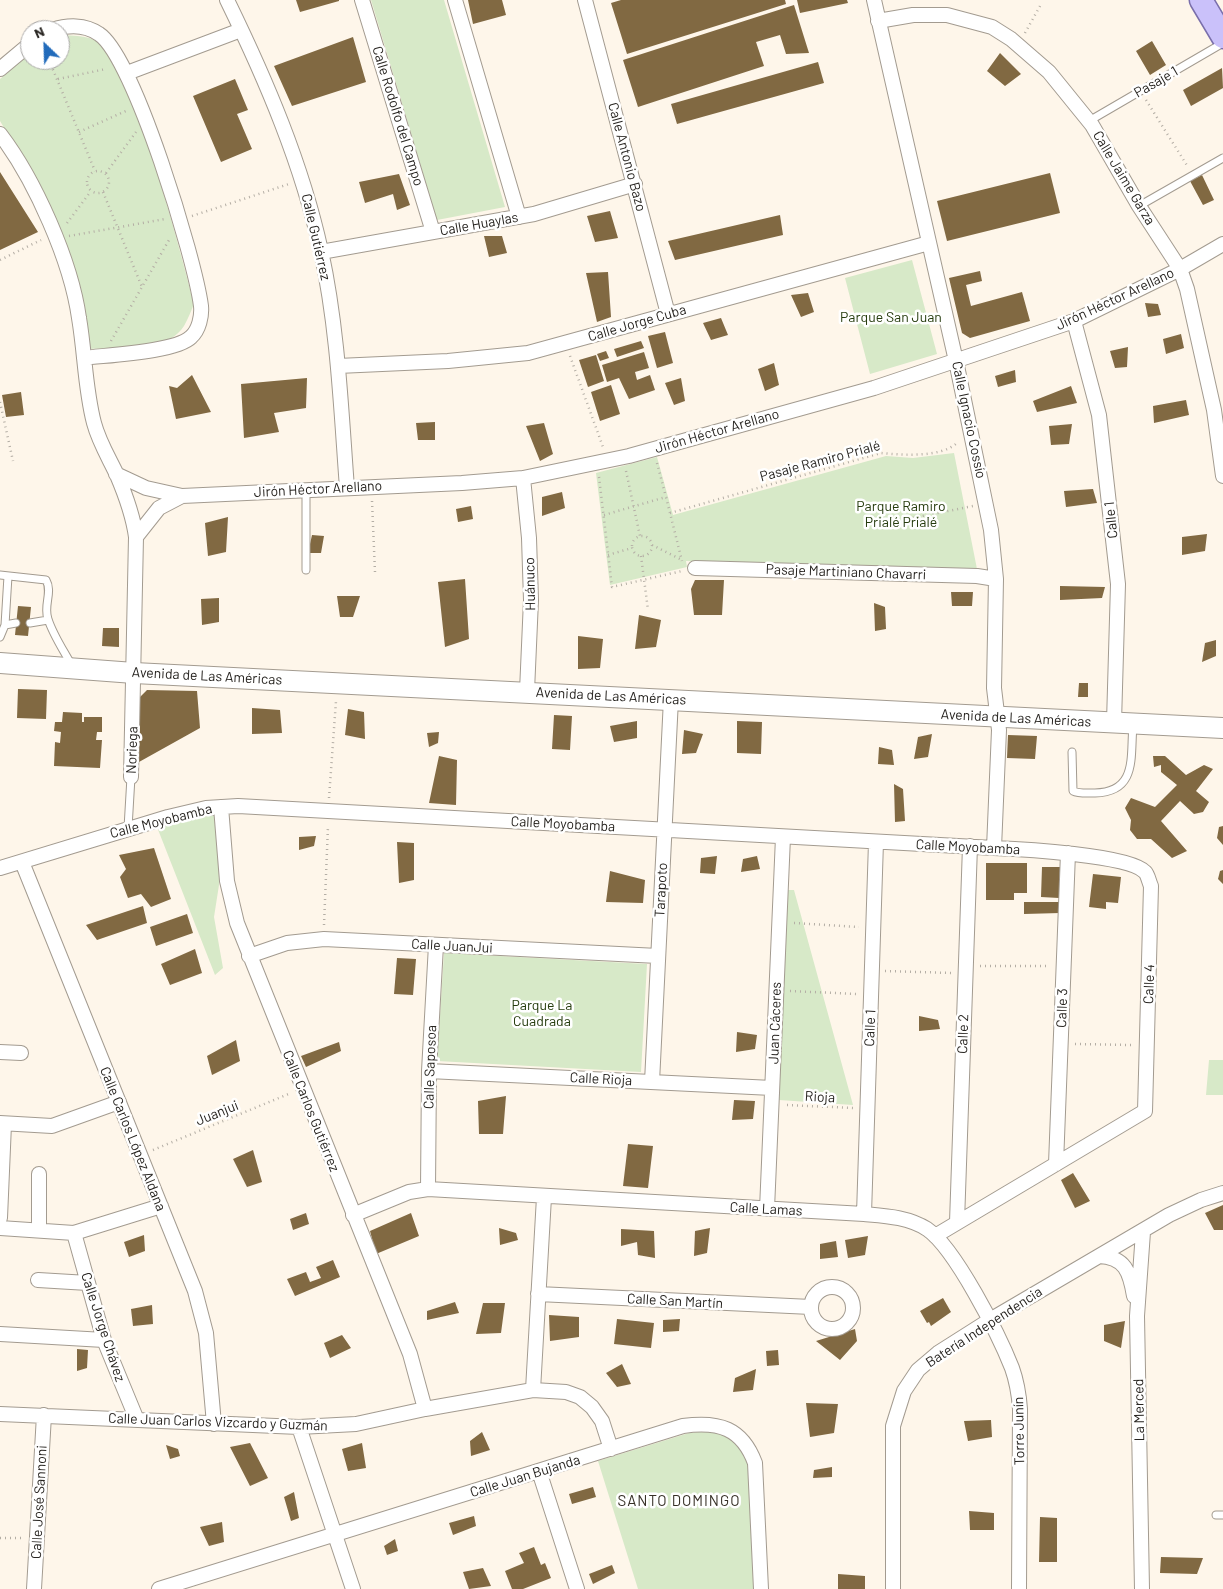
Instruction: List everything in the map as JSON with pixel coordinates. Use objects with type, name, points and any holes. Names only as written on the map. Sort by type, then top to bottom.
[{"type":"main road","points":[[1201,0],[1223,37]]},
{"type":"street","name":"Calle Gutiérrez","points":[[227,0],[275,107],[303,180],[321,252],[338,366],[347,488]]},
{"type":"street","name":"Calle Rodolfo del Campo","points":[[362,0],[433,232]]},
{"type":"street","points":[[455,0],[519,217]]},
{"type":"street","name":"Calle Antonio Bazo","points":[[585,0],[668,314]]},
{"type":"street","name":"Calle Ignacio Cossío","points":[[874,0],[987,504],[996,579],[994,688],[999,730],[994,848]]},
{"type":"street","name":"Calle Jaime Garza","points":[[878,21],[913,15],[947,15],[992,27],[1018,45],[1049,72],[1089,121],[1139,206],[1180,269],[1195,316],[1214,410],[1223,476]]},
{"type":"street","points":[[70,27],[81,27],[100,34],[113,49],[125,70],[181,218],[201,307],[196,330],[191,337],[177,346],[84,358]]},
{"type":"street","points":[[125,70],[242,30]]},
{"type":"street","points":[[0,69],[20,52]]},
{"type":"street","name":"Noriega","points":[[0,134],[31,186],[54,236],[72,284],[79,317],[94,425],[133,515],[136,537],[132,777]]},
{"type":"street","name":"Calle Huaylas","points":[[321,252],[519,217],[635,184]]},
{"type":"street","name":"Calle Jorge Cuba","points":[[338,366],[448,360],[528,353],[929,243]]},
{"type":"street","name":"Jirón Héctor Arellano","points":[[116,474],[146,488],[182,496],[523,478],[608,461],[874,388],[1074,321],[1180,269],[1223,244]]},
{"type":"street","name":"Calle 1","points":[[1074,321],[1099,415],[1118,584],[1124,723]]},
{"type":"street","name":"Huánuco","points":[[523,478],[531,584],[527,691]]},
{"type":"street","name":"Jirón Héctor Arellano","points":[[136,537],[159,508],[182,496]]},
{"type":"street","name":"Pasaje Martiniano Chavarri","points":[[695,568],[967,576],[996,579]]},
{"type":"street","name":"Avenida de Las Américas","points":[[0,663],[134,673],[527,691],[1223,728]]},
{"type":"street","name":"Tarapoto","points":[[652,1082],[671,699]]},
{"type":"street","name":"Calle Moyobamba","points":[[0,868],[128,828],[188,812],[222,807],[254,806],[783,838],[970,846],[1068,853],[1134,865]]},
{"type":"street","name":"Calle Carlos Gutiérrez","points":[[222,807],[230,901],[248,956],[410,1354],[425,1409]]},
{"type":"street","name":"Juan Cáceres","points":[[767,1209],[783,838]]},
{"type":"street","name":"Calle 1","points":[[864,1214],[876,842]]},
{"type":"street","name":"Calle 2","points":[[957,1222],[970,846]]},
{"type":"street","name":"Calle 3","points":[[1056,1164],[1068,853]]},
{"type":"street","name":"Calle Carlos López Aldana","points":[[22,862],[161,1206],[201,1312],[210,1356],[214,1424]]},
{"type":"street","name":"Calle 4","points":[[1056,1164],[1145,1111],[1151,886],[1145,872],[1134,865]]},
{"type":"street","name":"Calle JuanJui","points":[[248,956],[287,943],[324,939],[658,956]]},
{"type":"street","name":"Calle Saposoa","points":[[428,1189],[429,1071],[436,945]]},
{"type":"street","points":[[0,1052],[21,1053]]},
{"type":"street","name":"Calle Rioja","points":[[429,1071],[772,1088]]},
{"type":"street","points":[[0,1218],[2,1124],[52,1126],[119,1102]]},
{"type":"street","points":[[935,1236],[1056,1164]]},
{"type":"street","points":[[38,1174],[39,1229]]},
{"type":"street","name":"Calle Lamas","points":[[353,1215],[409,1192],[428,1189],[864,1214],[905,1220],[918,1224],[935,1236]]},
{"type":"street","name":"Batería Independencia","points":[[893,1589],[893,1426],[899,1403],[910,1381],[928,1361],[990,1320],[1185,1207],[1223,1193]]},
{"type":"street","points":[[533,1390],[544,1197]]},
{"type":"street","points":[[0,1228],[39,1229],[74,1233],[161,1206]]},
{"type":"street","name":"La Merced","points":[[1142,1589],[1137,1316],[1143,1232]]},
{"type":"street","name":"Calle Jorge Chávez","points":[[74,1233],[104,1340],[136,1420]]},
{"type":"street","name":"Torre Junín","points":[[935,1236],[956,1262],[990,1320],[1012,1369],[1020,1397],[1020,1589]]},
{"type":"street","points":[[1098,1256],[1113,1256],[1126,1269],[1133,1292],[1137,1316]]},
{"type":"street","points":[[38,1280],[88,1283]]},
{"type":"street","name":"Calle San Martín","points":[[538,1294],[811,1307]]},
{"type":"street","points":[[0,1334],[104,1340]]},
{"type":"street","name":"Calle Juan Carlos Vizcardo y Guzmán","points":[[0,1414],[299,1427],[356,1424],[425,1409],[533,1390],[566,1392],[580,1397],[592,1407],[602,1421],[611,1449]]},
{"type":"street","name":"Calle José Sannoni","points":[[34,1589],[44,1415]]},
{"type":"street","name":"Calle Juan Bujanda","points":[[159,1589],[684,1426],[702,1423],[719,1425],[734,1433],[749,1448],[755,1464],[760,1589]]},
{"type":"street","points":[[299,1427],[353,1589]]},
{"type":"street","points":[[539,1471],[575,1588]]},
{"type":"lane","name":"Pasaje 1","points":[[1089,121],[1223,43]]},
{"type":"lane","points":[[1139,206],[1223,158]]},
{"type":"lane","points":[[306,490],[306,570]]},
{"type":"lane","points":[[0,637],[5,625],[3,603],[4,575],[46,580],[49,586],[46,610],[48,620],[73,668]]},
{"type":"lane","points":[[30,623],[48,620]]},
{"type":"lane","points":[[5,625],[16,623]]},
{"type":"lane","points":[[1072,752],[1071,787],[1076,793],[1100,793],[1125,782],[1130,774],[1124,723]]},
{"type":"lane","name":"Noriega","points":[[128,828],[132,777]]},
{"type":"path","points":[[1018,45],[1040,6]]},
{"type":"path","points":[[54,70],[95,171]]},
{"type":"path","points":[[58,80],[125,70]]},
{"type":"path","points":[[1141,91],[1192,175]]},
{"type":"path","points":[[79,132],[138,105]]},
{"type":"path","points":[[106,174],[144,120]]},
{"type":"path","points":[[95,171],[106,174]]},
{"type":"path","points":[[95,171],[87,178],[88,186],[91,191],[96,193],[103,192],[109,183],[106,174]]},
{"type":"path","points":[[0,260],[54,236],[181,218],[303,180]]},
{"type":"path","points":[[54,236],[91,191]]},
{"type":"path","points":[[103,192],[142,287]]},
{"type":"path","points":[[84,358],[111,341],[181,218]]},
{"type":"path","points":[[565,343],[608,461]]},
{"type":"path","points":[[0,402],[13,461]]},
{"type":"path","name":"Pasaje Ramiro Prialé","points":[[670,513],[881,453],[914,456],[952,448],[971,431]]},
{"type":"path","points":[[623,457],[640,536]]},
{"type":"path","points":[[599,475],[612,587],[684,570],[656,459]]},
{"type":"path","points":[[372,487],[375,572]]},
{"type":"path","points":[[604,515],[666,497]]},
{"type":"path","points":[[913,518],[987,504]]},
{"type":"path","points":[[641,556],[635,553],[632,548],[632,542],[640,536],[646,536],[652,545],[695,568]]},
{"type":"path","points":[[641,556],[650,552],[652,545]]},
{"type":"path","points":[[608,555],[632,548]]},
{"type":"path","points":[[641,556],[648,610]]},
{"type":"path","points":[[779,923],[873,928]]},
{"type":"path","points":[[872,970],[966,970],[1064,966]]},
{"type":"path","points":[[776,990],[871,994]]},
{"type":"path","points":[[1061,1044],[1147,1045]]},
{"type":"path","name":"Juanjui","points":[[140,1155],[302,1089]]},
{"type":"path","name":"Rioja","points":[[771,1104],[867,1109]]},
{"type":"path","points":[[0,1538],[18,1539],[38,1534]]},
{"type":"green space","points":[[371,0],[444,0],[505,207],[437,220]]},
{"type":"green space","points":[[70,35],[89,38],[98,42],[112,58],[126,86],[155,164],[194,304],[184,326],[176,335],[166,341],[141,348],[89,349],[38,184],[0,121],[0,79],[20,62],[20,70],[70,70]]},
{"type":"green space","name":"Parque San Juan","points":[[912,260],[937,354],[870,374],[845,278]]},
{"type":"green space","name":"Parque Ramiro Prialé Prialé","points":[[954,453],[978,574],[686,561],[687,567],[610,585],[596,473],[657,457],[673,515],[886,456],[913,458]]},
{"type":"green space","points":[[218,814],[219,885],[214,917],[223,968],[215,975],[157,827]]},
{"type":"green space","points":[[786,890],[794,890],[853,1105],[779,1100]]},
{"type":"green space","name":"Parque La Cuadrada","points":[[444,953],[647,964],[641,1072],[437,1061]]},
{"type":"green space","points":[[1209,1060],[1223,1060],[1223,1095],[1206,1095]]},
{"type":"green space","points":[[707,1431],[723,1435],[739,1445],[749,1466],[755,1589],[638,1589],[598,1461],[689,1433]]},
{"type":"building","points":[[296,0],[339,0],[339,1],[300,12]]},
{"type":"building","points":[[468,0],[502,0],[506,15],[473,24]]},
{"type":"building","points":[[621,0],[785,0],[786,4],[627,54],[611,3]]},
{"type":"building","points":[[797,0],[847,0],[848,3],[800,13]]},
{"type":"building","points":[[794,5],[809,53],[786,54],[780,35],[756,42],[764,66],[638,107],[623,60]]},
{"type":"building","points":[[353,37],[366,82],[292,106],[274,66]]},
{"type":"building","points":[[1152,41],[1166,65],[1150,75],[1136,51]]},
{"type":"building","points":[[1000,53],[1021,74],[1005,86],[987,71]]},
{"type":"building","points":[[818,62],[824,83],[677,124],[671,104]]},
{"type":"building","points":[[1222,68],[1223,88],[1191,106],[1183,90]]},
{"type":"building","points":[[235,79],[248,110],[237,114],[252,149],[221,162],[193,96]]},
{"type":"building","points":[[0,172],[38,232],[0,250]]},
{"type":"building","points":[[1050,173],[1060,213],[947,241],[937,201]]},
{"type":"building","points":[[399,174],[410,205],[397,210],[393,194],[365,203],[359,182]]},
{"type":"building","points":[[1202,175],[1214,200],[1203,205],[1190,181]]},
{"type":"building","points":[[610,211],[618,238],[595,242],[587,216]]},
{"type":"building","points":[[780,215],[783,235],[675,260],[668,241]]},
{"type":"building","points":[[484,236],[502,236],[507,253],[489,257]]},
{"type":"building","points":[[980,271],[982,281],[966,285],[971,306],[1022,292],[1030,321],[970,338],[962,333],[949,278]]},
{"type":"building","points":[[608,272],[611,317],[597,322],[586,273]]},
{"type":"building","points":[[808,293],[814,312],[801,317],[791,295]]},
{"type":"building","points":[[1145,303],[1158,304],[1161,315],[1148,317]]},
{"type":"building","points":[[721,318],[728,335],[711,340],[703,323]]},
{"type":"building","points":[[665,332],[673,363],[657,368],[648,336]]},
{"type":"building","points":[[1181,334],[1184,348],[1166,354],[1163,339]]},
{"type":"building","points":[[641,341],[644,348],[617,357],[614,349]]},
{"type":"building","points":[[1128,347],[1127,367],[1115,368],[1110,351]]},
{"type":"building","points":[[606,351],[609,358],[600,361],[597,354]]},
{"type":"building","points":[[644,352],[649,368],[635,372],[637,380],[650,375],[655,390],[629,399],[619,378],[607,382],[602,365]]},
{"type":"building","points":[[596,355],[604,381],[588,387],[579,360]]},
{"type":"building","points":[[774,363],[779,385],[765,391],[758,369]]},
{"type":"building","points":[[1015,370],[1016,382],[998,387],[995,376]]},
{"type":"building","points":[[192,375],[211,412],[176,419],[169,386],[177,388]]},
{"type":"building","points":[[307,378],[306,408],[274,413],[279,432],[244,438],[241,384]]},
{"type":"building","points":[[681,378],[685,401],[674,405],[665,383]]},
{"type":"building","points":[[611,385],[620,414],[600,421],[591,392]]},
{"type":"building","points":[[1071,386],[1077,403],[1037,412],[1033,401]]},
{"type":"building","points":[[21,392],[24,415],[6,417],[2,395]]},
{"type":"building","points":[[1186,400],[1189,415],[1154,423],[1153,406]]},
{"type":"building","points":[[435,422],[435,440],[418,440],[416,423]]},
{"type":"building","points":[[544,423],[553,454],[540,461],[526,426]]},
{"type":"building","points":[[1072,424],[1069,444],[1051,445],[1049,426]]},
{"type":"building","points":[[1093,489],[1097,503],[1066,507],[1064,491]]},
{"type":"building","points":[[562,492],[565,508],[542,516],[542,497]]},
{"type":"building","points":[[471,506],[473,519],[458,522],[456,509]]},
{"type":"building","points":[[228,517],[226,552],[208,556],[205,523]]},
{"type":"building","points":[[1207,534],[1205,551],[1182,555],[1182,537]]},
{"type":"building","points":[[312,535],[324,536],[321,553],[308,553]]},
{"type":"building","points":[[465,579],[469,639],[445,647],[438,582]]},
{"type":"building","points":[[695,580],[724,580],[722,615],[694,615],[691,589]]},
{"type":"building","points":[[1060,586],[1105,587],[1102,598],[1060,600]]},
{"type":"building","points":[[951,592],[973,592],[972,606],[952,606]]},
{"type":"building","points":[[337,596],[360,596],[353,617],[340,617]]},
{"type":"building","points":[[219,598],[219,622],[202,625],[201,599]]},
{"type":"building","points":[[874,603],[885,607],[886,629],[875,631]]},
{"type":"building","points":[[18,606],[31,607],[28,636],[15,635]]},
{"type":"building","points":[[639,615],[661,620],[656,647],[635,649]]},
{"type":"building","points":[[103,628],[119,628],[119,647],[102,646]]},
{"type":"building","points":[[578,636],[603,639],[600,668],[578,669]]},
{"type":"building","points":[[1216,640],[1216,656],[1202,662],[1205,643]]},
{"type":"building","points":[[1079,683],[1088,683],[1088,697],[1078,697]]},
{"type":"building","points":[[18,689],[47,690],[46,719],[17,718]]},
{"type":"building","points":[[147,690],[197,691],[200,728],[139,762],[138,699]]},
{"type":"building","points":[[252,708],[280,710],[282,733],[252,734]]},
{"type":"building","points":[[348,709],[364,712],[365,739],[345,735]]},
{"type":"building","points":[[63,712],[82,713],[82,722],[84,722],[84,717],[102,717],[102,732],[97,732],[96,740],[102,740],[100,768],[54,766],[55,742],[60,743],[61,732],[54,731],[55,722],[62,722]]},
{"type":"building","points":[[554,715],[572,716],[570,750],[552,749]]},
{"type":"building","points":[[637,721],[637,738],[614,742],[610,726]]},
{"type":"building","points":[[737,721],[762,722],[761,754],[737,753]]},
{"type":"building","points":[[684,730],[703,734],[696,753],[682,754]]},
{"type":"building","points":[[439,732],[438,743],[429,747],[427,733]]},
{"type":"building","points":[[932,734],[928,757],[914,759],[918,737]]},
{"type":"building","points":[[1008,735],[1037,736],[1035,759],[1007,758]]},
{"type":"building","points":[[879,747],[892,750],[894,765],[878,764]]},
{"type":"building","points":[[439,756],[457,760],[456,805],[429,803]]},
{"type":"building","points":[[1153,756],[1165,756],[1186,775],[1204,765],[1213,769],[1196,791],[1209,802],[1203,812],[1194,814],[1180,801],[1161,821],[1187,851],[1172,858],[1151,839],[1137,839],[1130,830],[1131,820],[1125,808],[1131,798],[1155,807],[1177,785],[1161,772],[1161,765],[1154,767]]},
{"type":"building","points":[[894,784],[903,789],[905,821],[895,822]]},
{"type":"building","points":[[1223,826],[1223,845],[1217,838],[1219,827]]},
{"type":"building","points":[[316,836],[314,846],[299,850],[299,837]]},
{"type":"building","points":[[397,842],[414,843],[414,880],[399,883]]},
{"type":"building","points":[[154,848],[171,899],[151,907],[141,894],[128,898],[120,877],[126,869],[119,855]]},
{"type":"building","points":[[717,856],[715,874],[700,873],[701,858]]},
{"type":"building","points":[[757,856],[760,869],[741,872],[743,859]]},
{"type":"building","points":[[986,863],[1027,863],[1027,893],[1014,893],[1014,900],[986,900]]},
{"type":"building","points":[[1042,867],[1060,867],[1059,898],[1041,897]]},
{"type":"building","points":[[1223,870],[1223,884],[1218,879],[1220,871]]},
{"type":"building","points":[[610,871],[645,880],[643,903],[606,902]]},
{"type":"building","points":[[1093,874],[1121,877],[1118,903],[1106,902],[1106,909],[1089,907]]},
{"type":"building","points":[[1024,902],[1060,902],[1060,913],[1024,914]]},
{"type":"building","points":[[143,906],[147,923],[97,940],[86,925]]},
{"type":"building","points":[[187,914],[193,933],[156,946],[150,927]]},
{"type":"building","points":[[195,949],[202,973],[170,985],[161,964]]},
{"type":"building","points":[[397,958],[416,959],[413,995],[394,994]]},
{"type":"building","points":[[919,1016],[938,1020],[940,1029],[919,1031]]},
{"type":"building","points":[[737,1032],[757,1035],[755,1049],[736,1052]]},
{"type":"building","points":[[236,1040],[240,1061],[212,1075],[207,1056]]},
{"type":"building","points":[[339,1042],[341,1051],[306,1067],[301,1056]]},
{"type":"building","points":[[506,1096],[503,1134],[479,1134],[478,1101]]},
{"type":"building","points":[[734,1100],[755,1101],[753,1119],[732,1120]]},
{"type":"building","points":[[628,1144],[653,1146],[648,1188],[623,1186]]},
{"type":"building","points":[[253,1150],[262,1182],[247,1187],[233,1159]]},
{"type":"building","points":[[1073,1173],[1090,1201],[1075,1208],[1061,1180]]},
{"type":"building","points":[[1223,1205],[1223,1230],[1214,1230],[1205,1213]]},
{"type":"building","points":[[306,1213],[309,1224],[293,1230],[290,1219]]},
{"type":"building","points":[[411,1213],[419,1236],[376,1254],[370,1231]]},
{"type":"building","points":[[499,1228],[516,1233],[518,1240],[500,1245]]},
{"type":"building","points":[[710,1228],[707,1253],[694,1256],[695,1231]]},
{"type":"building","points":[[621,1229],[654,1231],[655,1258],[638,1255],[637,1242],[621,1246]]},
{"type":"building","points":[[144,1235],[145,1251],[129,1257],[124,1242]]},
{"type":"building","points":[[868,1236],[865,1255],[848,1258],[845,1240]]},
{"type":"building","points":[[836,1241],[838,1257],[820,1259],[820,1244]]},
{"type":"building","points":[[333,1260],[340,1277],[295,1296],[287,1279],[306,1272],[310,1282],[321,1278],[316,1267]]},
{"type":"building","points":[[943,1298],[951,1312],[931,1326],[920,1311]]},
{"type":"building","points":[[455,1302],[459,1313],[427,1320],[427,1311]]},
{"type":"building","points":[[483,1303],[505,1303],[501,1333],[476,1334]]},
{"type":"building","points":[[152,1305],[153,1324],[133,1326],[131,1309]]},
{"type":"building","points":[[549,1315],[579,1317],[579,1337],[550,1341]]},
{"type":"building","points":[[617,1319],[654,1323],[651,1348],[614,1344]]},
{"type":"building","points":[[680,1319],[679,1331],[663,1332],[663,1320]]},
{"type":"building","points":[[1125,1321],[1121,1348],[1104,1341],[1104,1325]]},
{"type":"building","points":[[855,1329],[857,1341],[840,1360],[816,1341]]},
{"type":"building","points":[[342,1335],[351,1348],[330,1358],[324,1343]]},
{"type":"building","points":[[77,1349],[88,1350],[87,1368],[77,1371]]},
{"type":"building","points":[[778,1350],[779,1365],[767,1366],[766,1351]]},
{"type":"building","points":[[622,1364],[631,1384],[617,1387],[606,1373]]},
{"type":"building","points":[[756,1369],[753,1390],[733,1392],[735,1378]]},
{"type":"building","points":[[806,1403],[838,1404],[834,1433],[810,1437]]},
{"type":"building","points":[[991,1420],[992,1437],[968,1441],[964,1421]]},
{"type":"building","points":[[482,1432],[490,1450],[471,1456],[470,1441]]},
{"type":"building","points":[[250,1443],[268,1478],[250,1486],[230,1447]]},
{"type":"building","points":[[362,1443],[366,1468],[348,1471],[342,1449]]},
{"type":"building","points":[[166,1445],[178,1449],[180,1456],[170,1459]]},
{"type":"building","points":[[832,1467],[832,1477],[813,1478],[814,1470]]},
{"type":"building","points":[[593,1487],[596,1497],[572,1504],[569,1494]]},
{"type":"building","points":[[294,1492],[299,1518],[291,1521],[284,1497]]},
{"type":"building","points":[[969,1511],[994,1513],[994,1530],[970,1530]]},
{"type":"building","points":[[474,1516],[476,1526],[453,1535],[449,1523]]},
{"type":"building","points":[[1040,1517],[1057,1518],[1057,1562],[1039,1562]]},
{"type":"building","points":[[222,1522],[224,1542],[209,1546],[200,1527]]},
{"type":"building","points":[[395,1539],[398,1551],[387,1555],[384,1546]]},
{"type":"building","points":[[534,1547],[541,1565],[545,1563],[551,1578],[523,1589],[512,1589],[505,1571],[524,1563],[519,1553]]},
{"type":"building","points":[[1161,1557],[1203,1558],[1197,1574],[1160,1573]]},
{"type":"building","points":[[612,1565],[615,1573],[593,1584],[589,1574]]},
{"type":"building","points":[[483,1568],[491,1586],[469,1589],[463,1572]]},
{"type":"building","points":[[838,1574],[865,1576],[865,1589],[838,1589]]},
{"type":"district","name":"SANTO DOMINGO","points":[[679,1501]]}]
